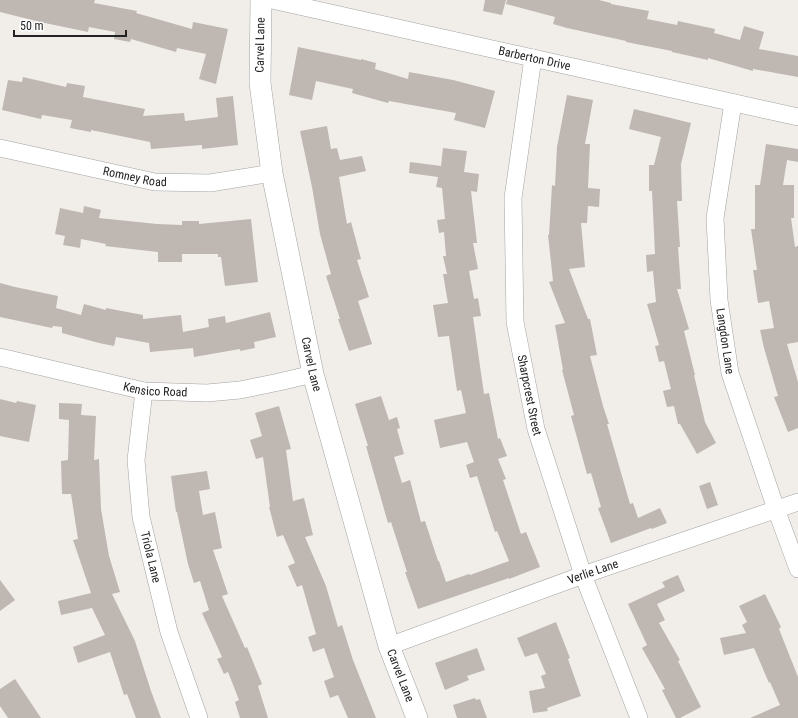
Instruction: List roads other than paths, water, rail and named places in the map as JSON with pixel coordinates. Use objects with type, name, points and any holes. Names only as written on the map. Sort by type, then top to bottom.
[{"type":"street","name":"Carvel Lane","points":[[261,0],[260,83],[272,173],[313,374],[390,646],[417,718]]},
{"type":"street","name":"Barberton Drive","points":[[272,0],[798,117]]},
{"type":"street","name":"Sharpcrest Street","points":[[533,58],[512,198],[516,322],[536,429],[583,575],[639,718]]},
{"type":"street","name":"Langdon Lane","points":[[733,103],[715,218],[719,300],[730,373],[798,569]]},
{"type":"street","name":"Romney Road","points":[[0,148],[155,182],[210,183],[272,173]]},
{"type":"street","name":"Kensico Road","points":[[0,357],[144,391],[207,393],[240,390],[313,374]]},
{"type":"street","name":"Triola Lane","points":[[144,391],[136,460],[141,517],[169,632],[199,718]]},
{"type":"street","name":"Verlie Lane","points":[[390,646],[583,575],[798,502]]}]
